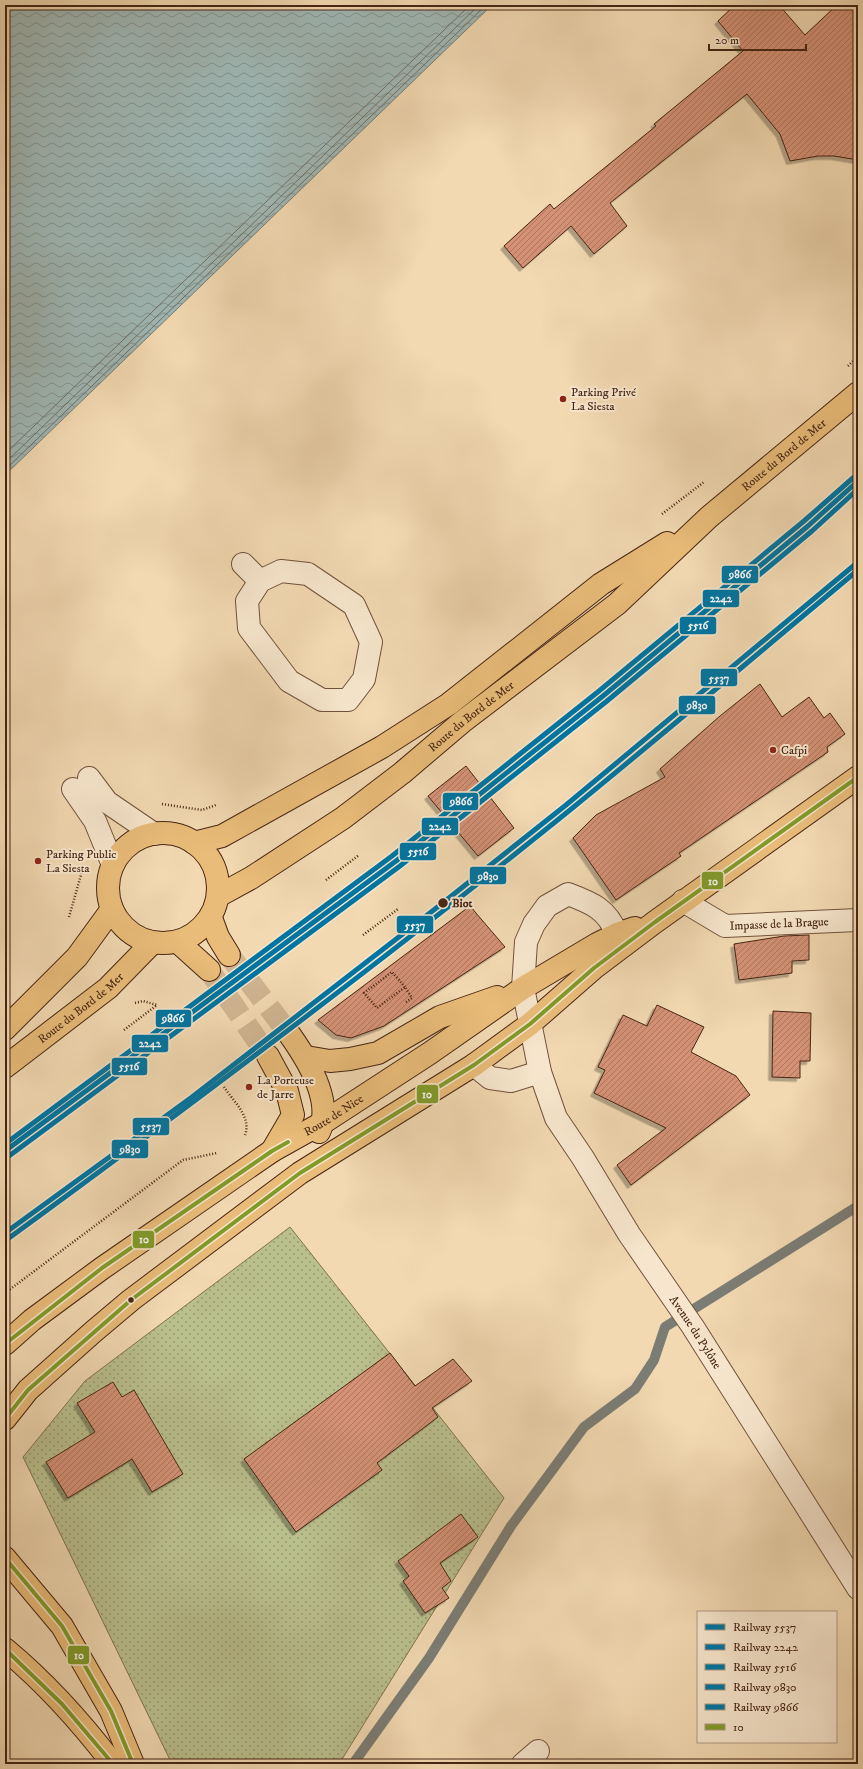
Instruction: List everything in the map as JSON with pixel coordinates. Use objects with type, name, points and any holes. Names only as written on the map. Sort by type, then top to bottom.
[{"type":"main road","name":"Route du Bord de Mer","points":[[218,896],[251,878],[349,814],[402,773],[462,722],[617,604],[709,517],[858,393]]},
{"type":"main road","name":"Route du Bord de Mer","points":[[194,843],[222,836],[382,746],[449,704],[602,584],[709,517]]},
{"type":"main road","name":"Route de Nice","points":[[5,1419],[28,1390],[131,1300],[300,1173],[474,1065],[530,1024],[594,968],[683,901],[858,777]]},
{"type":"main road","points":[[168,833],[182,836],[194,843],[206,853],[214,866],[218,881],[218,896],[210,918],[197,933],[178,942],[152,943],[135,936],[121,924],[112,909],[108,894],[109,879],[113,865],[130,844],[141,838],[154,834],[168,833]]},
{"type":"main road","points":[[5,1029],[77,957],[112,909]]},
{"type":"main road","points":[[210,918],[218,937],[229,955]]},
{"type":"main road","name":"Route de Nice","points":[[5,1344],[32,1320],[100,1269],[272,1151],[324,1122],[430,1053],[523,988],[617,934],[655,922]]},
{"type":"main road","points":[[178,942],[209,970]]},
{"type":"main road","name":"Route du Bord de Mer","points":[[5,1067],[108,988],[152,943]]},
{"type":"main road","points":[[306,1057],[330,1061],[350,1059],[378,1053],[440,1017],[523,988]]},
{"type":"main road","points":[[290,1035],[306,1057],[323,1103],[324,1122],[300,1173]]},
{"type":"main road","points":[[268,1056],[287,1091],[293,1114],[272,1151]]},
{"type":"main road","points":[[5,1558],[62,1626],[111,1711],[133,1764]]},
{"type":"main road","points":[[5,1649],[28,1668],[80,1721],[113,1764]]},
{"type":"street","points":[[243,564],[260,581]]},
{"type":"street","points":[[281,571],[308,574],[354,605],[371,642],[364,679],[348,700],[322,700],[289,681],[272,660],[249,628],[247,601],[260,581],[281,571]]},
{"type":"street","points":[[113,865],[81,784],[120,809],[154,834]]},
{"type":"street","name":"Avenue du Pylône","points":[[617,934],[613,923],[601,909],[568,894],[547,906],[534,924],[526,942],[523,988],[540,1072],[556,1118],[583,1158],[629,1234],[693,1327],[858,1588]]},
{"type":"street","name":"Impasse de la Brague","points":[[683,901],[724,926],[858,920]]},
{"type":"street","points":[[474,1065],[490,1078],[511,1081],[540,1072]]},
{"type":"path","points":[[846,367],[858,356]]},
{"type":"path","points":[[656,519],[705,481]]},
{"type":"path","points":[[120,809],[136,804],[158,804],[202,810],[222,803]]},
{"type":"path","points":[[66,921],[76,896],[85,857],[99,829]]},
{"type":"path","points":[[326,880],[359,855]]},
{"type":"path","points":[[363,935],[398,909]]},
{"type":"path","points":[[405,987],[377,1008],[364,992],[392,972],[405,987],[412,998]]},
{"type":"path","points":[[124,1030],[157,1005],[143,1001],[130,1004]]},
{"type":"path","points":[[224,1087],[247,1120],[248,1129],[241,1141]]},
{"type":"path","points":[[5,1293],[183,1160],[219,1152]]},
{"type":"green space","points":[[290,1227],[504,1498],[339,1764],[172,1764],[23,1457],[85,1381]]},
{"type":"water","points":[[5,5],[492,5],[5,475]]},
{"type":"building","points":[[735,5],[779,5],[805,35],[837,5],[858,5],[858,160],[834,156],[818,156],[790,161],[780,134],[747,94],[610,203],[627,226],[594,254],[571,226],[523,268],[504,246],[550,204],[554,209],[656,126],[654,124],[743,51],[718,21]]},
{"type":"building","points":[[760,684],[782,717],[809,697],[824,718],[830,713],[845,734],[827,747],[828,752],[679,853],[681,856],[616,900],[573,838],[596,815],[665,777],[660,769],[720,716]]},
{"type":"building","points":[[466,766],[514,828],[478,856],[428,796]]},
{"type":"building","points":[[470,906],[505,947],[384,1026],[351,1038],[336,1035],[318,1020]]},
{"type":"building","points":[[809,935],[809,960],[792,961],[792,973],[739,980],[734,944],[784,936]]},
{"type":"building","points":[[657,1005],[704,1027],[691,1052],[736,1076],[750,1095],[631,1185],[617,1165],[666,1128],[594,1093],[605,1070],[598,1067],[623,1015],[647,1026]]},
{"type":"building","points":[[773,1011],[811,1013],[810,1061],[800,1061],[800,1078],[772,1077]]},
{"type":"building","points":[[390,1353],[415,1386],[453,1359],[472,1381],[432,1408],[438,1417],[377,1463],[382,1470],[296,1532],[244,1459]]},
{"type":"building","points":[[113,1382],[122,1397],[134,1390],[183,1474],[152,1492],[132,1459],[68,1498],[46,1462],[95,1432],[77,1403]]},
{"type":"building","points":[[461,1514],[478,1537],[440,1563],[451,1581],[442,1588],[449,1598],[425,1613],[403,1581],[409,1576],[398,1561]]},
{"type":"waterway","points":[[353,1764],[429,1658],[511,1526],[584,1427],[635,1389],[654,1360],[665,1327],[858,1206]]},
{"type":"tunnel","points":[[229,955],[290,1035]]},
{"type":"tunnel","points":[[209,970],[268,1056]]},
{"type":"rail line","name":"9866","points":[[5,1144],[392,856],[599,691],[804,521],[854,477]]},
{"type":"rail line","name":"2242","points":[[5,1151],[396,861],[603,696],[808,526],[858,481]]},
{"type":"rail line","name":"5516","points":[[9,1156],[400,866],[607,701],[812,531],[858,489]]},
{"type":"rail line","name":"5537","points":[[5,1233],[192,1097],[435,909],[566,805],[858,562]]},
{"type":"rail line","name":"9830","points":[[9,1238],[222,1081],[432,920],[570,810],[858,570]]},
{"type":"transit line","name":"10","points":[[5,1419],[28,1390],[131,1300],[300,1173],[474,1065],[530,1024],[594,968],[655,922],[858,777]]},
{"type":"transit line","name":"10","points":[[5,1344],[102,1268],[272,1151],[288,1142]]},
{"type":"transit line","name":"10","points":[[5,1558],[62,1626],[111,1711],[133,1764]]},
{"type":"transit line","name":"10","points":[[5,1649],[62,1704],[113,1764]]},
{"type":"place","name":"Parking Privé La Siesta","points":[[563,399]]},
{"type":"place","name":"Cafpi","points":[[773,750]]},
{"type":"place","name":"Parking Public La Siesta","points":[[38,861]]},
{"type":"place","name":"Biot","points":[[443,903]]},
{"type":"place","name":"La Porteuse de Jarre","points":[[249,1087]]}]
